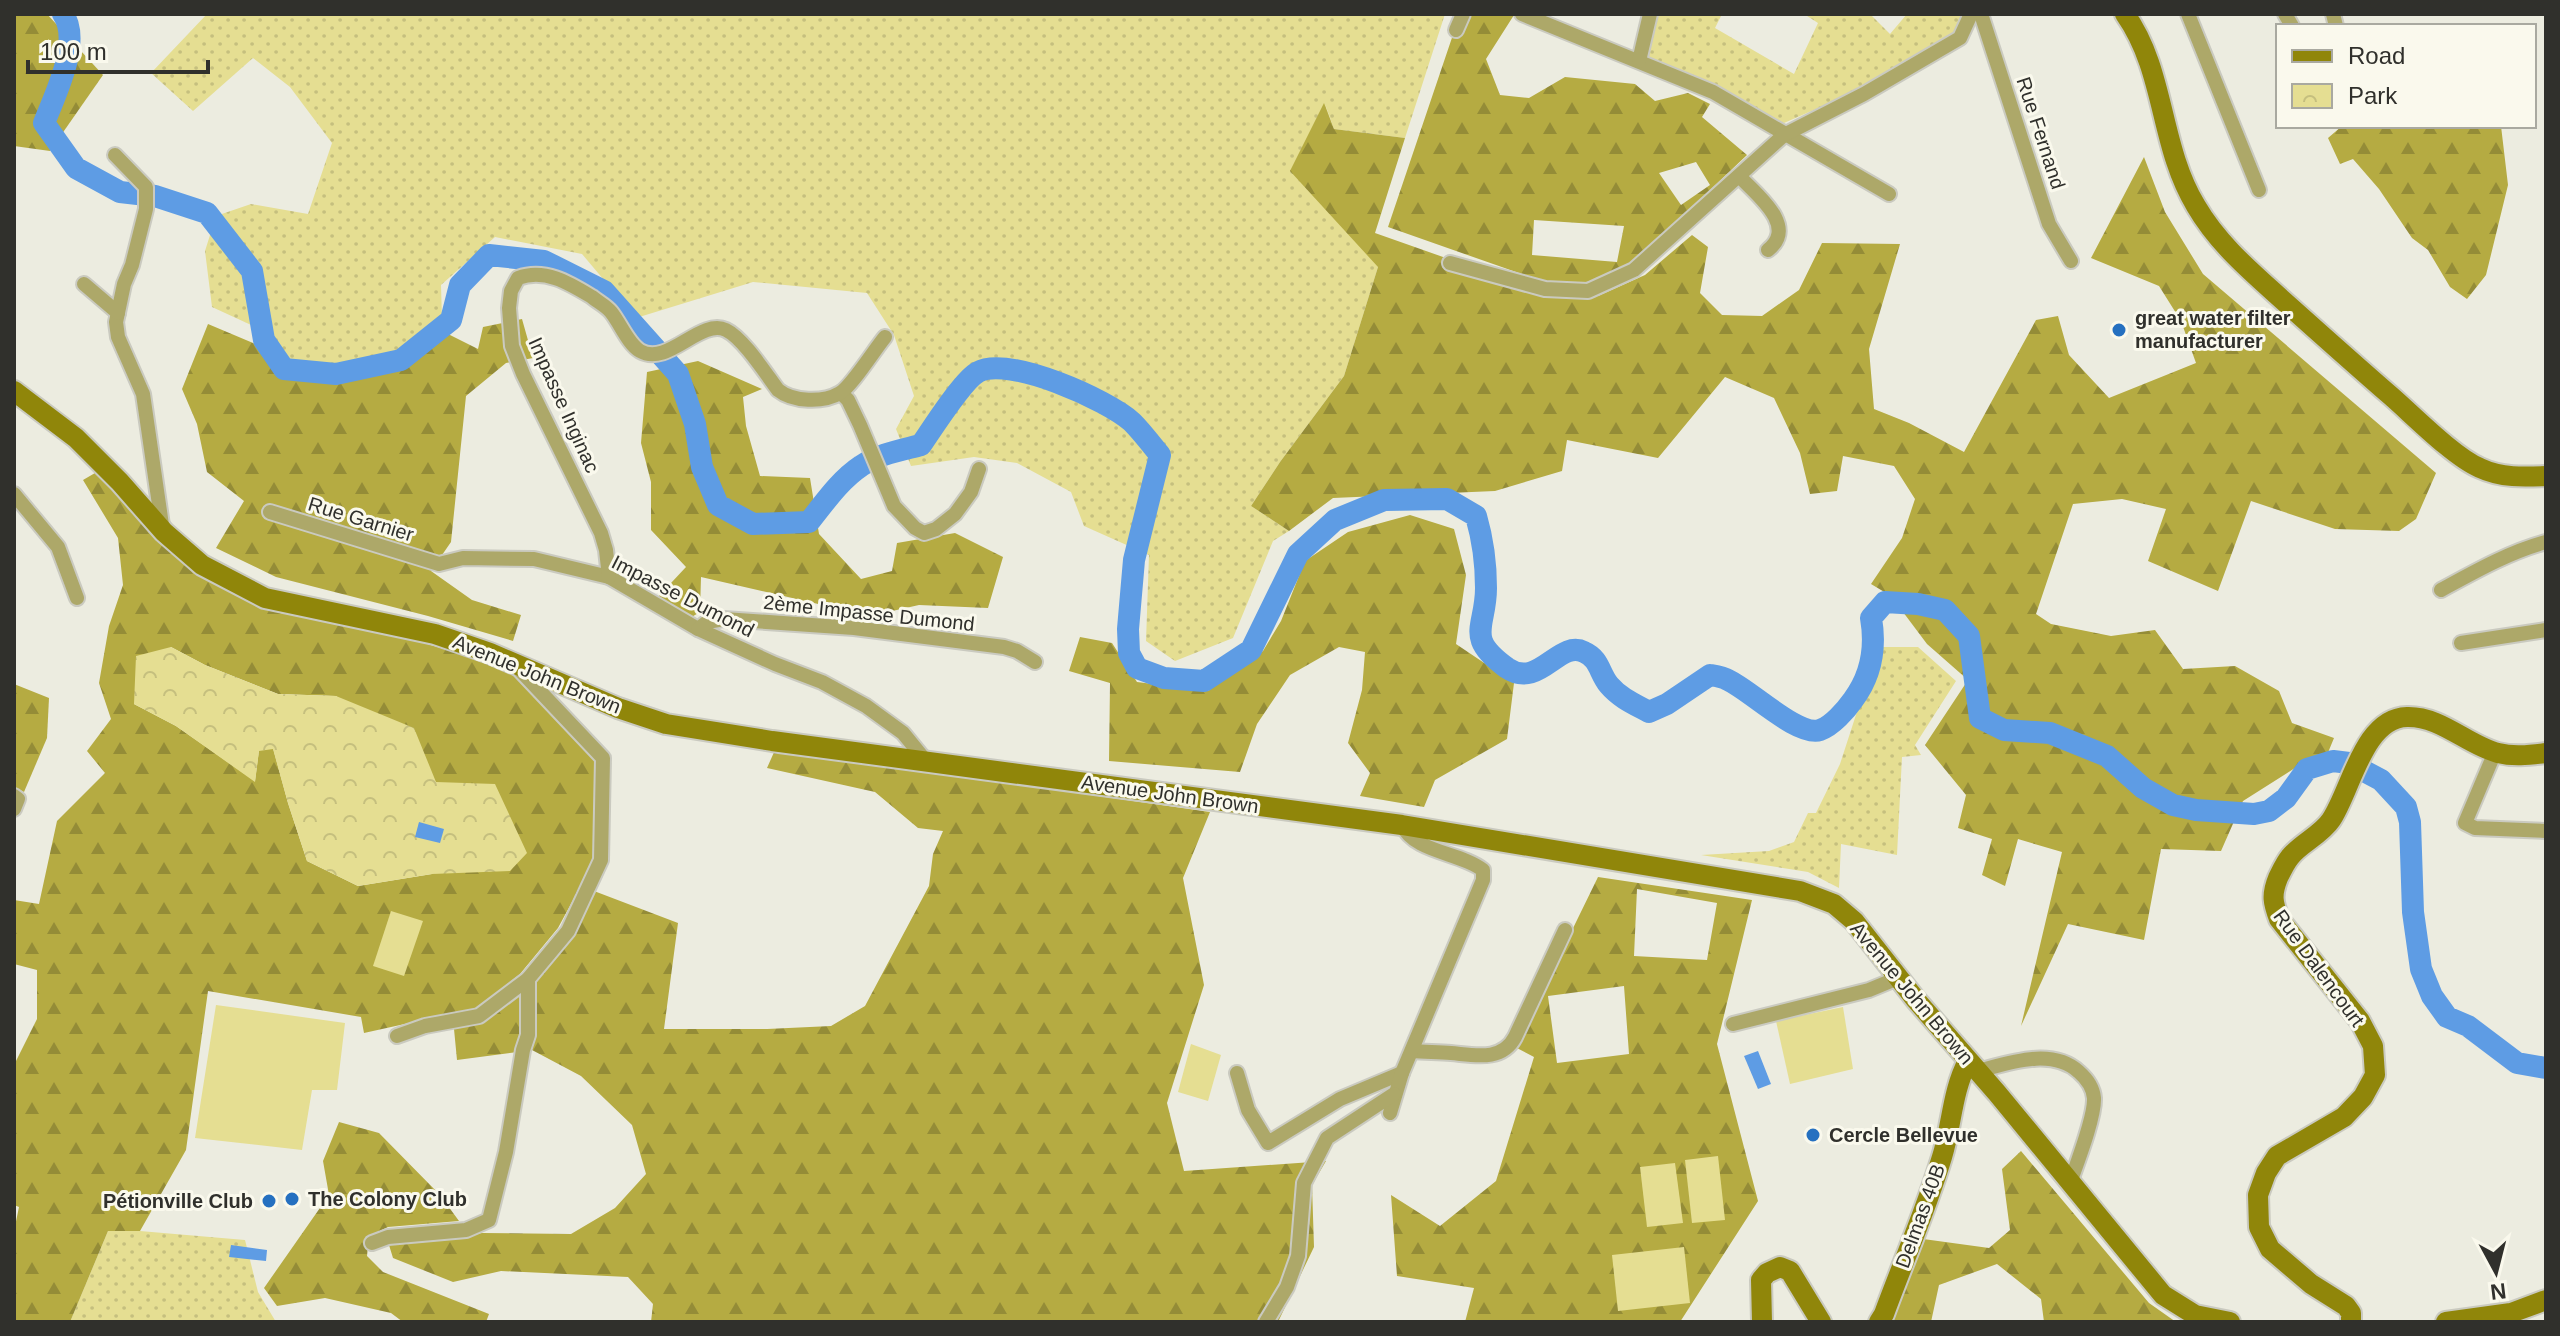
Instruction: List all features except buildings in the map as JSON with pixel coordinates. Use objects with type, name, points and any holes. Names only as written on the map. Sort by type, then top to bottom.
[{"type":"main road","points":[[2125,14],[2150,58],[2180,172],[2195,205],[2223,246],[2414,418],[2479,468],[2506,476],[2546,476]]},
{"type":"main road","name":"Avenue John Brown","points":[[14,391],[76,438],[164,532],[202,565],[265,598],[435,634],[618,708],[666,724],[772,741],[1402,825],[1800,891],[1834,904],[1854,921],[2163,1295],[2187,1312],[2230,1322]]},
{"type":"main road","name":"Rue Dalencourt","points":[[2351,1322],[2351,1313],[2346,1306],[2311,1284],[2270,1249],[2259,1227],[2258,1195],[2266,1173],[2277,1156],[2344,1117],[2363,1097],[2375,1075],[2373,1046],[2360,1021],[2279,919],[2272,902],[2277,881],[2290,856],[2329,823],[2373,737],[2386,724],[2406,716],[2439,725],[2495,752],[2521,757],[2546,753]]},
{"type":"main road","name":"Delmas 40B","points":[[1879,1322],[1943,1154],[1962,1072],[1973,1066]]},
{"type":"main road","points":[[1762,1322],[1761,1280],[1780,1267],[1790,1271],[1821,1322]]},
{"type":"main road","points":[[2446,1322],[2511,1313],[2546,1300]]},
{"type":"street","points":[[1456,30],[1463,14]]},
{"type":"street","points":[[1522,14],[1713,92],[1889,194]]},
{"type":"street","points":[[1639,61],[1650,14]]},
{"type":"street","points":[[1450,263],[1545,289],[1588,291],[1634,270],[1784,135],[1864,94],[1960,38],[1971,14]]},
{"type":"street","name":"Rue Fernand","points":[[1981,14],[2049,224],[2071,261]]},
{"type":"street","points":[[2188,14],[2259,190]]},
{"type":"street","points":[[115,155],[146,187],[146,209],[116,322],[118,337],[143,394],[164,532]]},
{"type":"street","points":[[1740,177],[1763,200],[1779,223],[1780,233],[1768,250]]},
{"type":"street","name":"Impasse Inginac","points":[[609,577],[601,533],[512,346],[509,308],[511,291],[518,278],[530,274],[546,275],[572,285],[609,308],[640,351],[653,355],[712,328],[723,328],[734,335],[787,397],[817,399],[841,393]]},
{"type":"street","points":[[84,284],[118,313]]},
{"type":"street","points":[[885,337],[841,393],[848,400],[894,506],[924,533],[936,529],[955,514],[971,492],[979,469]]},
{"type":"street","points":[[14,494],[58,547],[77,598]]},
{"type":"street","name":"Rue Garnier","points":[[270,512],[439,564]]},
{"type":"street","points":[[2441,590],[2480,569],[2546,542]]},
{"type":"street","name":"Impasse Dumond","points":[[439,564],[463,558],[534,559],[609,577],[698,629],[822,682],[866,706],[903,733],[925,760]]},
{"type":"street","name":"2ème Impasse Dumond","points":[[698,629],[707,622],[724,619],[854,628],[1004,647],[1035,662]]},
{"type":"street","points":[[2461,643],[2546,630]]},
{"type":"street","points":[[397,1036],[425,1026],[479,1016],[528,979],[568,931],[597,883],[601,860],[603,758],[512,663]]},
{"type":"street","points":[[2495,752],[2465,823],[2475,828],[2546,831]]},
{"type":"street","points":[[14,796],[18,799],[14,809]]},
{"type":"street","points":[[1390,1113],[1402,1073],[1483,880],[1483,870],[1474,863],[1424,845],[1407,835],[1402,825]]},
{"type":"street","points":[[1412,1051],[1481,1056],[1494,1055],[1507,1049],[1565,930]]},
{"type":"street","points":[[1733,1024],[1869,990],[1898,978]]},
{"type":"street","points":[[372,1243],[388,1237],[466,1230],[489,1220],[506,1152],[528,1035],[528,979]]},
{"type":"street","points":[[1973,1066],[2052,1058],[2072,1065],[2089,1081],[2094,1099],[2070,1183]]},
{"type":"street","points":[[1237,1073],[1248,1110],[1268,1143],[1340,1099],[1402,1073]]},
{"type":"street","points":[[1266,1322],[1287,1287],[1298,1256],[1304,1183],[1327,1138],[1394,1094]]},
{"type":"green space","points":[[14,14],[47,14],[103,75],[50,151],[14,146]]},
{"type":"green space","points":[[207,14],[1445,14],[1405,138],[1334,129],[1325,104],[1378,267],[1344,376],[1251,506],[1289,531],[1273,541],[1233,638],[1175,661],[1146,641],[1149,555],[1084,526],[1071,492],[1017,463],[974,457],[911,466],[896,429],[914,396],[894,335],[867,293],[753,282],[636,318],[582,254],[495,237],[441,285],[442,319],[398,355],[336,368],[288,361],[264,331],[212,307],[205,251],[216,216],[251,204],[308,214],[332,143],[290,87],[253,58],[193,111],[151,73]]},
{"type":"green space","points":[[1460,14],[1514,15],[1486,59],[1500,95],[1529,98],[1565,77],[1635,84],[1655,101],[1688,93],[1710,104],[1702,117],[1747,155],[1633,263],[1591,283],[1547,283],[1388,227]],"holes":[[[1696,162],[1710,185],[1681,205],[1659,173]],[[1534,220],[1624,226],[1617,262],[1532,255]]]},
{"type":"green space","points":[[1659,14],[1722,14],[1715,28],[1794,74],[1818,23],[1804,14],[1870,14],[1890,34],[1907,14],[1966,14],[1957,41],[1925,68],[1880,81],[1784,123],[1647,58]]},
{"type":"green space","points":[[1324,103],[1334,129],[1405,138],[1375,233],[1548,294],[1598,296],[1645,275],[1692,235],[1708,247],[1700,293],[1722,315],[1762,316],[1799,290],[1822,243],[1900,244],[1869,349],[1874,409],[1909,423],[1964,452],[2036,320],[2058,316],[2069,355],[2109,398],[2196,363],[2181,321],[2159,286],[2091,258],[2144,157],[2165,212],[2203,274],[2436,473],[2416,519],[2399,531],[2335,529],[2251,501],[2218,591],[2148,561],[2166,509],[2122,499],[2073,504],[2036,614],[2051,624],[2111,636],[2155,630],[2183,669],[2235,666],[2279,691],[2292,723],[2334,738],[2327,755],[2306,761],[2243,801],[2221,851],[2161,849],[2144,940],[2068,924],[2021,1026],[2062,852],[2018,839],[2005,886],[1982,875],[1992,839],[1958,828],[1966,795],[1925,745],[1968,680],[1927,644],[1891,596],[1871,584],[1902,538],[1915,499],[1894,466],[1843,456],[1837,491],[1810,494],[1800,453],[1774,398],[1725,377],[1658,458],[1567,440],[1562,471],[1495,491],[1333,498],[1289,531],[1251,506],[1344,376],[1378,267],[1290,171]]},
{"type":"green space","points":[[2340,128],[2501,128],[2508,185],[2486,275],[2467,299],[2450,287],[2428,250],[2412,238],[2379,189],[2353,159],[2340,164],[2328,138]]},
{"type":"green space","points":[[522,319],[533,358],[506,363],[466,396],[451,542],[431,571],[472,600],[521,615],[513,641],[276,577],[216,548],[244,501],[207,472],[197,424],[182,389],[208,324],[258,345],[278,371],[338,379],[410,361],[446,333],[478,349],[483,327]]},
{"type":"green space","points":[[698,361],[762,389],[743,397],[746,426],[760,476],[810,478],[819,534],[861,579],[892,571],[897,543],[955,533],[1003,557],[988,608],[919,605],[870,616],[701,577],[700,612],[690,618],[656,599],[686,567],[651,530],[651,482],[641,443],[647,372]]},
{"type":"green space","points":[[95,473],[208,579],[505,667],[601,759],[594,861],[558,928],[520,974],[477,1008],[364,1033],[361,1017],[208,991],[186,1150],[140,1231],[108,1231],[70,1322],[14,1322],[14,1231],[19,1207],[14,1205],[14,1065],[37,1019],[37,970],[14,964],[14,900],[39,904],[57,821],[105,773],[87,751],[111,719],[99,683],[109,626],[123,585],[118,538],[83,480]],"holes":[[[171,647],[205,665],[278,694],[336,696],[436,782],[432,874],[358,886],[307,861],[273,748],[259,750],[255,781],[176,726],[134,704]]]},
{"type":"green space","points":[[1410,515],[1454,529],[1466,575],[1456,644],[1514,683],[1507,739],[1435,780],[1424,807],[1360,796],[1370,773],[1348,743],[1362,690],[1365,652],[1339,647],[1290,675],[1257,724],[1240,772],[1109,761],[1110,683],[1069,671],[1080,637],[1112,643],[1137,682],[1208,691],[1263,651],[1281,621],[1305,561],[1348,532]]},
{"type":"green space","points":[[171,647],[205,665],[278,694],[336,696],[414,728],[436,782],[495,784],[527,853],[510,871],[432,874],[358,886],[307,861],[273,749],[259,751],[255,782],[176,726],[134,704],[136,656]]},
{"type":"green space","points":[[1878,647],[1918,647],[1956,681],[1915,745],[1921,755],[1902,757],[1897,855],[1841,844],[1839,888],[1808,872],[1701,855],[1769,851],[1794,842],[1808,813],[1816,813],[1840,764]]},
{"type":"green space","points":[[14,684],[49,698],[47,738],[24,792],[14,787]]},
{"type":"green space","points":[[775,750],[1210,812],[1183,878],[1204,985],[1167,1103],[1184,1171],[1326,1161],[1312,1185],[1314,1247],[1278,1322],[651,1322],[653,1304],[628,1277],[501,1271],[453,1282],[393,1258],[389,1245],[482,1233],[571,1234],[615,1208],[646,1174],[632,1125],[581,1076],[532,1050],[457,1060],[454,1029],[484,1022],[523,993],[559,952],[594,891],[678,923],[664,1029],[831,1026],[865,1006],[929,886],[933,854],[943,831],[918,828],[875,792],[767,768]]},
{"type":"green space","points":[[1598,877],[1752,900],[1717,1044],[1758,1201],[1680,1322],[1465,1322],[1474,1288],[1397,1276],[1391,1195],[1440,1226],[1496,1181],[1534,1057],[1515,1047]],"holes":[[[1637,889],[1717,903],[1707,960],[1634,956]],[[1624,986],[1629,1054],[1557,1063],[1548,996]]]},
{"type":"green space","points":[[391,911],[423,921],[404,976],[373,966]]},
{"type":"green space","points":[[216,1005],[345,1023],[337,1090],[312,1090],[302,1150],[195,1138]]},
{"type":"green space","points":[[1843,1007],[1853,1069],[1790,1084],[1776,1021]]},
{"type":"green space","points":[[1191,1044],[1221,1055],[1208,1101],[1178,1092]]},
{"type":"green space","points":[[339,1122],[379,1133],[440,1195],[459,1221],[388,1227],[369,1236],[367,1256],[383,1272],[489,1314],[486,1322],[403,1322],[391,1313],[325,1298],[277,1306],[264,1288],[329,1195],[323,1161]]},
{"type":"green space","points":[[2021,1151],[2149,1303],[2176,1322],[2044,1322],[2041,1299],[1997,1264],[1939,1285],[1931,1322],[1891,1322],[1916,1238],[1989,1248],[2010,1230],[2002,1169]]},
{"type":"green space","points":[[1718,1156],[1725,1220],[1692,1223],[1685,1160]]},
{"type":"green space","points":[[1675,1163],[1683,1223],[1647,1227],[1640,1167]]},
{"type":"green space","points":[[108,1231],[245,1240],[258,1292],[276,1322],[70,1322]]},
{"type":"green space","points":[[1684,1247],[1690,1303],[1618,1311],[1612,1255]]},
{"type":"water","points":[[419,822],[444,829],[440,843],[415,837]]},
{"type":"water","points":[[1758,1051],[1771,1084],[1758,1089],[1744,1056]]},
{"type":"water","points":[[231,1245],[267,1250],[266,1261],[229,1257]]},
{"type":"waterway","points":[[63,14],[70,38],[68,53],[44,123],[76,168],[120,192],[155,196],[207,213],[252,271],[264,340],[284,369],[336,374],[401,360],[451,320],[460,285],[489,255],[544,261],[604,291],[678,374],[695,424],[702,467],[718,505],[753,524],[809,522],[840,485],[861,466],[882,455],[921,445],[956,394],[978,372],[992,368],[1011,370],[1057,382],[1120,413],[1136,426],[1160,455],[1134,560],[1128,629],[1129,653],[1137,668],[1164,678],[1204,681],[1251,650],[1298,554],[1335,520],[1384,500],[1447,499],[1476,516],[1486,579],[1481,640],[1507,668],[1518,673],[1529,673],[1566,652],[1584,652],[1593,658],[1613,690],[1649,712],[1667,704],[1710,675],[1737,685],[1799,727],[1820,730],[1843,713],[1859,691],[1868,671],[1872,650],[1871,618],[1885,602],[1945,610],[1969,636],[1980,718],[2004,730],[2050,733],[2107,756],[2143,788],[2173,805],[2196,810],[2254,814],[2269,811],[2286,798],[2307,769],[2333,761],[2349,763],[2381,780],[2406,807],[2410,822],[2413,912],[2421,969],[2432,996],[2447,1017],[2468,1026],[2517,1063],[2546,1068]]},
{"type":"place","name":"great water filter manufacturer","points":[[2119,330]]},
{"type":"place","name":"Cercle Bellevue","points":[[1813,1135]]},
{"type":"place","name":"The Colony Club","points":[[292,1199]]},
{"type":"place","name":"Pétionville Club","points":[[269,1201]]}]
